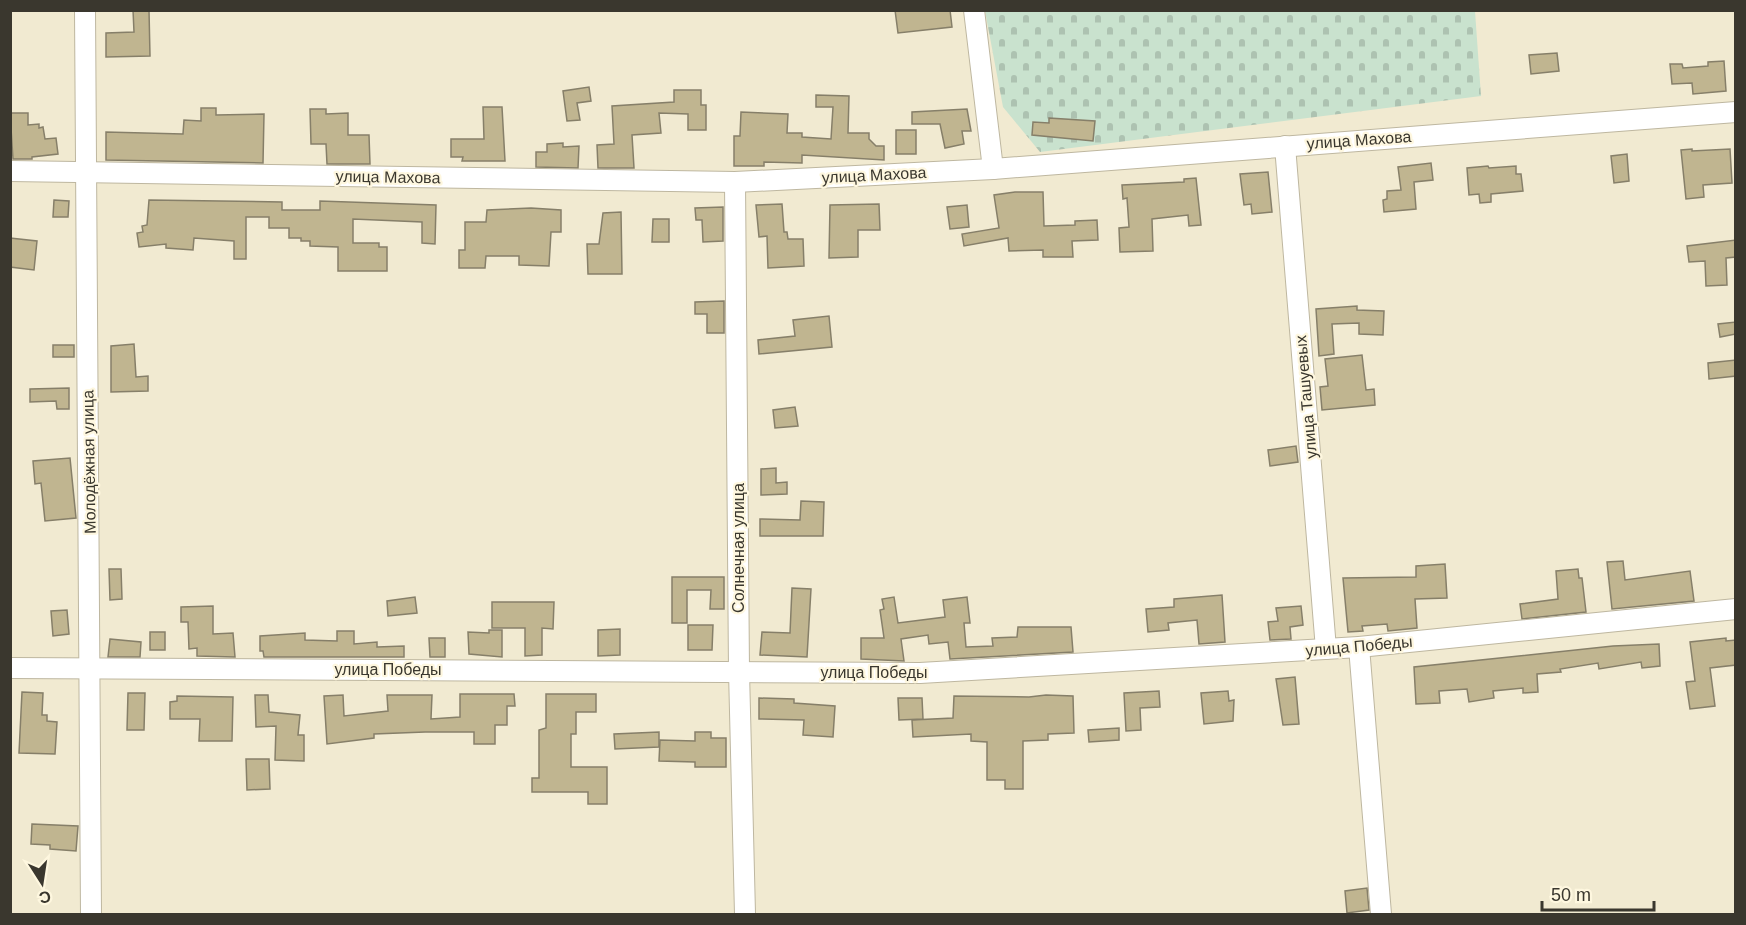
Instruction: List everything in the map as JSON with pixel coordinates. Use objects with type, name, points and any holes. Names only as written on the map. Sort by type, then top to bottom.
[{"type":"street","name":"Молодёжная улица","points":[[85,10],[92,668],[91,915]]},
{"type":"street","points":[[974,10],[993,169]]},
{"type":"street","name":"улица Махова","points":[[10,171],[735,182],[993,169],[1736,111]]},
{"type":"street","name":"улица Ташуевых","points":[[1285,146],[1326,649]]},
{"type":"street","name":"Солнечная улица","points":[[735,182],[739,671],[745,915]]},
{"type":"street","name":"улица Победы","points":[[10,668],[920,673],[1359,647],[1736,609]]},
{"type":"street","points":[[1359,647],[1381,915]]},
{"type":"green space","points":[[985,11],[1475,11],[1481,96],[1040,152],[1003,107]]},
{"type":"building","points":[[133,10],[149,10],[150,56],[106,57],[106,33],[134,32]]},
{"type":"building","points":[[895,10],[950,10],[952,27],[898,33]]},
{"type":"building","points":[[1557,53],[1559,71],[1531,74],[1529,55]]},
{"type":"building","points":[[1724,61],[1726,91],[1693,94],[1692,83],[1672,84],[1670,64],[1682,64],[1683,68],[1708,66],[1708,62]]},
{"type":"building","points":[[589,87],[591,101],[577,103],[580,120],[567,121],[563,91]]},
{"type":"building","points":[[674,90],[701,90],[701,105],[706,105],[706,130],[688,130],[688,114],[659,113],[661,133],[632,135],[634,168],[598,168],[597,145],[614,144],[612,106],[674,102]]},
{"type":"building","points":[[816,95],[849,96],[848,133],[869,133],[869,139],[876,146],[884,146],[884,160],[802,155],[802,163],[764,162],[764,166],[734,166],[734,136],[740,136],[741,112],[788,114],[787,133],[802,133],[802,137],[831,139],[833,107],[816,107]]},
{"type":"building","points":[[483,107],[502,107],[505,161],[462,161],[463,157],[451,157],[451,139],[484,139]]},
{"type":"building","points":[[201,108],[216,108],[216,115],[264,114],[263,163],[106,160],[106,132],[183,134],[184,120],[201,121]]},
{"type":"building","points":[[310,109],[326,109],[326,114],[348,113],[348,135],[369,135],[370,164],[327,164],[326,144],[311,144]]},
{"type":"building","points":[[967,109],[971,131],[962,131],[964,144],[945,148],[940,124],[912,124],[912,112]]},
{"type":"building","points":[[10,113],[28,113],[28,125],[39,124],[39,128],[43,127],[45,139],[56,138],[58,154],[32,157],[32,159],[13,159]]},
{"type":"building","points":[[1049,118],[1095,121],[1093,141],[1032,135],[1033,122],[1049,123]]},
{"type":"building","points":[[896,130],[916,130],[916,154],[896,154]]},
{"type":"building","points":[[563,143],[563,147],[579,146],[578,168],[536,167],[536,152],[547,152],[547,144]]},
{"type":"building","points":[[1692,149],[1692,151],[1730,149],[1732,183],[1703,185],[1704,197],[1686,199],[1681,150]]},
{"type":"building","points":[[1627,154],[1629,181],[1614,183],[1611,156]]},
{"type":"building","points":[[1431,163],[1433,180],[1414,182],[1416,209],[1384,212],[1383,200],[1387,199],[1387,191],[1401,190],[1398,167]]},
{"type":"building","points":[[1488,166],[1489,168],[1516,166],[1516,174],[1521,174],[1523,191],[1491,194],[1491,202],[1480,203],[1479,194],[1469,195],[1467,168]]},
{"type":"building","points":[[1268,172],[1272,212],[1252,214],[1251,204],[1244,205],[1240,174]]},
{"type":"building","points":[[1196,178],[1201,225],[1189,226],[1188,215],[1152,219],[1153,251],[1120,252],[1119,228],[1129,227],[1127,198],[1123,199],[1122,185],[1184,182],[1184,179]]},
{"type":"building","points":[[1043,192],[1044,226],[1075,225],[1075,221],[1097,220],[1098,240],[1072,241],[1073,257],[1043,257],[1043,250],[1009,251],[1008,238],[964,246],[962,234],[999,228],[994,195]]},
{"type":"building","points":[[54,200],[69,201],[68,217],[53,217]]},
{"type":"building","points":[[149,200],[282,202],[282,210],[320,210],[320,201],[436,205],[435,244],[422,243],[422,222],[353,219],[353,243],[379,243],[379,247],[387,247],[387,271],[338,271],[338,247],[310,246],[310,241],[289,238],[289,228],[269,228],[269,217],[246,217],[246,259],[234,259],[234,241],[194,238],[193,250],[166,248],[166,244],[139,247],[137,233],[143,232],[142,226],[147,225]]},
{"type":"building","points":[[782,204],[784,232],[787,232],[788,239],[803,239],[804,266],[768,268],[767,236],[759,237],[756,205]]},
{"type":"building","points":[[879,204],[880,230],[858,230],[858,257],[829,258],[830,205]]},
{"type":"building","points":[[967,205],[969,227],[950,229],[947,207]]},
{"type":"building","points":[[723,207],[723,241],[703,242],[702,220],[696,220],[695,208]]},
{"type":"building","points":[[531,208],[561,210],[561,232],[551,232],[549,266],[519,265],[519,256],[486,256],[485,268],[459,268],[459,250],[465,250],[465,222],[486,222],[487,210]]},
{"type":"building","points":[[621,212],[622,274],[588,274],[587,244],[599,244],[603,213]]},
{"type":"building","points":[[653,219],[669,219],[669,242],[652,242]]},
{"type":"building","points":[[10,238],[37,241],[34,270],[10,267]]},
{"type":"building","points":[[1736,240],[1736,257],[1726,258],[1727,285],[1706,286],[1705,261],[1689,262],[1687,246]]},
{"type":"building","points":[[724,301],[724,333],[707,333],[707,314],[695,314],[695,302]]},
{"type":"building","points":[[1357,306],[1357,310],[1384,311],[1383,335],[1359,334],[1359,323],[1332,324],[1334,354],[1319,356],[1316,309]]},
{"type":"building","points":[[829,316],[832,347],[759,354],[758,340],[795,336],[793,320]]},
{"type":"building","points":[[1736,322],[1736,334],[1720,337],[1718,324]]},
{"type":"building","points":[[134,344],[136,377],[148,376],[148,391],[111,392],[111,346]]},
{"type":"building","points":[[53,345],[74,345],[74,357],[53,357]]},
{"type":"building","points":[[1362,355],[1366,390],[1374,389],[1375,405],[1322,410],[1320,387],[1328,386],[1325,359]]},
{"type":"building","points":[[1736,360],[1736,376],[1709,379],[1708,363]]},
{"type":"building","points":[[69,388],[69,409],[57,409],[56,401],[30,402],[30,389]]},
{"type":"building","points":[[795,407],[798,426],[775,428],[773,410]]},
{"type":"building","points":[[1296,446],[1298,462],[1270,466],[1268,450]]},
{"type":"building","points":[[70,458],[76,518],[45,521],[41,483],[35,484],[33,461]]},
{"type":"building","points":[[776,468],[776,483],[787,482],[787,494],[761,495],[761,469]]},
{"type":"building","points":[[801,501],[824,502],[823,536],[760,536],[760,519],[800,520]]},
{"type":"building","points":[[1623,561],[1625,580],[1690,571],[1694,601],[1612,609],[1607,562]]},
{"type":"building","points":[[1445,564],[1447,598],[1415,599],[1417,628],[1388,631],[1387,624],[1362,626],[1363,631],[1348,632],[1343,578],[1416,577],[1416,566]]},
{"type":"building","points":[[109,569],[121,569],[122,599],[110,600]]},
{"type":"building","points":[[1578,569],[1579,578],[1582,578],[1586,612],[1522,619],[1520,604],[1558,599],[1556,571]]},
{"type":"building","points":[[672,577],[724,577],[724,609],[710,609],[711,590],[687,590],[687,623],[672,623]]},
{"type":"building","points":[[792,588],[811,589],[807,657],[760,655],[762,632],[790,633]]},
{"type":"building","points":[[1222,595],[1225,642],[1199,644],[1197,620],[1168,623],[1169,630],[1148,632],[1146,609],[1174,607],[1174,599]]},
{"type":"building","points":[[415,597],[417,613],[388,616],[387,601]]},
{"type":"building","points":[[894,597],[898,623],[945,617],[943,600],[967,597],[970,623],[964,623],[966,647],[993,646],[992,638],[1017,637],[1018,627],[1071,627],[1073,652],[950,659],[948,642],[929,644],[928,635],[901,639],[904,661],[861,659],[861,638],[884,638],[880,610],[884,609],[882,599]]},
{"type":"building","points":[[492,602],[554,602],[553,629],[542,628],[542,655],[525,656],[525,628],[492,628]]},
{"type":"building","points":[[213,606],[213,634],[233,633],[235,657],[197,656],[197,648],[189,649],[188,622],[181,622],[181,607]]},
{"type":"building","points":[[1301,606],[1303,625],[1290,627],[1291,639],[1270,640],[1268,622],[1278,621],[1276,608]]},
{"type":"building","points":[[67,610],[69,634],[53,636],[51,611]]},
{"type":"building","points":[[688,625],[713,625],[712,650],[688,650]]},
{"type":"building","points":[[620,629],[620,655],[598,656],[598,630]]},
{"type":"building","points":[[489,630],[502,630],[502,657],[469,654],[468,632],[489,633]]},
{"type":"building","points":[[337,631],[354,631],[354,644],[377,642],[377,647],[404,646],[404,657],[264,657],[263,651],[260,651],[260,636],[305,633],[305,640],[337,641]]},
{"type":"building","points":[[150,632],[165,632],[165,650],[150,650]]},
{"type":"building","points":[[429,638],[445,638],[445,657],[430,657]]},
{"type":"building","points":[[1726,638],[1726,641],[1736,640],[1736,665],[1710,668],[1715,706],[1690,709],[1686,682],[1695,681],[1690,642]]},
{"type":"building","points":[[110,639],[141,642],[140,657],[108,657]]},
{"type":"building","points":[[1659,644],[1660,666],[1642,668],[1641,662],[1599,669],[1598,663],[1560,669],[1561,672],[1537,674],[1538,692],[1523,693],[1523,688],[1493,691],[1494,698],[1469,702],[1467,689],[1439,691],[1440,703],[1416,704],[1414,667],[1613,646]]},
{"type":"building","points":[[1295,677],[1299,724],[1283,725],[1276,679]]},
{"type":"building","points":[[1159,691],[1160,707],[1140,708],[1141,730],[1126,731],[1124,693]]},
{"type":"building","points":[[1228,691],[1229,701],[1234,700],[1233,721],[1204,724],[1201,693]]},
{"type":"building","points":[[22,692],[43,693],[42,715],[47,715],[47,721],[57,722],[55,754],[19,753]]},
{"type":"building","points":[[128,693],[145,693],[144,730],[127,730]]},
{"type":"building","points":[[460,694],[514,694],[515,706],[507,706],[507,725],[495,725],[495,744],[474,744],[474,732],[425,732],[374,734],[374,738],[327,744],[324,696],[343,695],[344,716],[388,711],[387,695],[432,695],[431,719],[460,717]]},
{"type":"building","points":[[546,694],[596,694],[596,712],[576,712],[576,734],[571,734],[571,767],[607,767],[607,804],[588,804],[588,792],[532,792],[532,778],[539,778],[539,730],[546,728]]},
{"type":"building","points":[[255,695],[268,695],[269,712],[300,715],[298,735],[304,735],[304,761],[275,760],[276,726],[256,727]]},
{"type":"building","points":[[177,696],[233,697],[232,741],[199,741],[200,719],[170,719],[170,702],[177,701]]},
{"type":"building","points":[[954,696],[1029,697],[1073,696],[1074,733],[1048,734],[1048,740],[1023,741],[1023,789],[1005,789],[1005,780],[987,780],[987,742],[971,741],[971,734],[913,737],[912,720],[953,718]]},
{"type":"building","points":[[759,698],[794,699],[794,703],[835,706],[833,737],[803,735],[804,720],[759,719]]},
{"type":"building","points":[[898,698],[922,698],[923,719],[899,720]]},
{"type":"building","points":[[1119,728],[1119,740],[1089,742],[1088,730]]},
{"type":"building","points":[[659,732],[659,747],[615,749],[614,734]]},
{"type":"building","points":[[695,732],[711,732],[711,738],[726,738],[726,767],[695,767],[695,762],[659,761],[660,740],[695,741]]},
{"type":"building","points":[[246,759],[269,759],[270,789],[247,790]]},
{"type":"building","points":[[32,824],[78,826],[76,851],[50,849],[50,845],[31,844]]},
{"type":"building","points":[[1367,888],[1369,910],[1347,913],[1345,891]]}]
